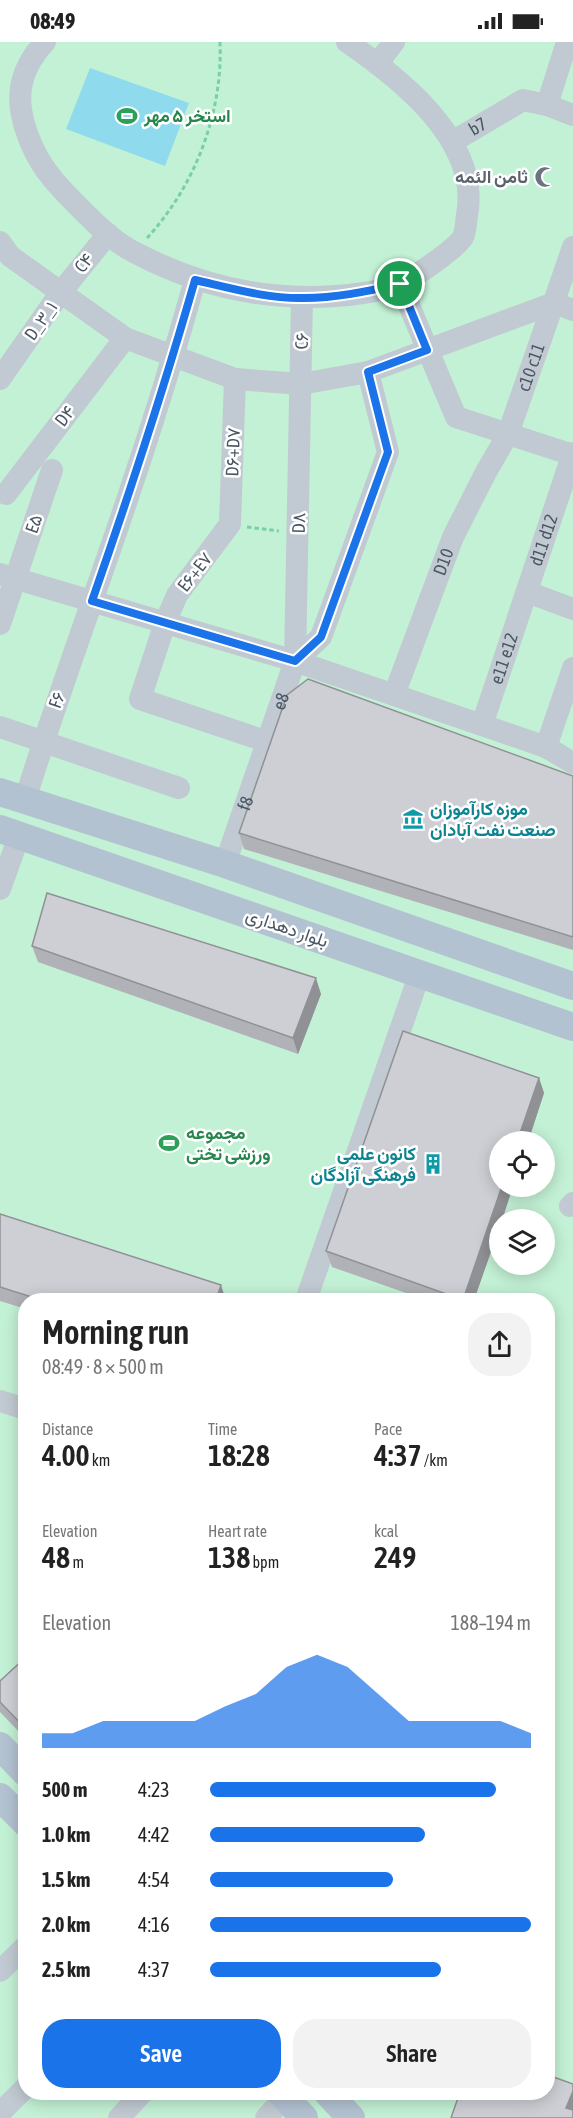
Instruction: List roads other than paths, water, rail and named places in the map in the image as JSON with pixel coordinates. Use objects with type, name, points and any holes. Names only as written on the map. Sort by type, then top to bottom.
[{"type":"main road","points":[[12,796],[225,864],[573,986]]},
{"type":"main road","name":"بلوار دهداری","points":[[9,832],[573,1027]]},
{"type":"main road","points":[[0,1746],[18,1765]]},
{"type":"main road","points":[[0,1797],[18,1815]]},
{"type":"main road","points":[[287,2100],[304,2118]]},
{"type":"street","points":[[45,42],[29,52],[19,91],[10,109],[22,121],[43,167],[85,213],[133,252],[195,280],[253,293],[303,298],[352,295],[400,284],[435,262],[463,237],[469,202],[466,173],[452,142],[428,109],[377,64],[347,42]]},
{"type":"street","points":[[377,64],[394,42]]},
{"type":"street","points":[[547,105],[567,42]]},
{"type":"street","name":"b7","points":[[452,142],[523,100],[547,105],[573,115]]},
{"type":"street","name":"C۴","points":[[61,292],[108,234]]},
{"type":"street","name":"c10 c11","points":[[508,434],[564,306],[573,247]]},
{"type":"street","points":[[3,255],[61,292],[124,338],[235,380],[301,384],[368,372],[427,350],[564,306]]},
{"type":"street","name":"F۶","points":[[12,796],[43,742],[130,493],[195,280]]},
{"type":"street","points":[[400,284],[456,417],[573,454]]},
{"type":"street","name":"D_۳_۱","points":[[0,379],[61,292]]},
{"type":"street","name":"C۶","points":[[301,384],[303,298]]},
{"type":"street","name":"D۴","points":[[3,493],[124,338]]},
{"type":"street","points":[[295,661],[321,637],[388,452],[368,372]]},
{"type":"street","name":"D۶+D۷","points":[[230,524],[235,380]]},
{"type":"street","name":"D۸","points":[[295,661],[301,384]]},
{"type":"street","name":"D10","points":[[394,695],[453,537],[508,434]]},
{"type":"street","name":"d11 d12","points":[[527,591],[573,454]]},
{"type":"street","name":"E۵","points":[[0,624],[8,576],[40,507],[52,470]]},
{"type":"street","points":[[3,493],[40,507]]},
{"type":"street","name":"E۶+E۷","points":[[230,524],[177,595],[165,623],[140,699],[267,742]]},
{"type":"street","points":[[8,576],[295,661],[546,747],[573,763]]},
{"type":"street","points":[[527,591],[573,609]]},
{"type":"street","name":"e11 e12","points":[[482,726],[527,591]]},
{"type":"street","name":"e8","points":[[267,742],[295,661]]},
{"type":"street","points":[[546,747],[573,668]]},
{"type":"street","points":[[0,727],[179,788]]},
{"type":"street","name":"f8","points":[[225,864],[267,742]]},
{"type":"street","points":[[0,889],[9,832]]},
{"type":"street","points":[[308,1293],[420,974]]},
{"type":"street","points":[[0,1401],[18,1407]]},
{"type":"street","points":[[0,1971],[18,1954]]},
{"type":"street","points":[[0,2113],[18,2095]]},
{"type":"street","points":[[119,2118],[136,2100]]},
{"type":"street","points":[[266,2118],[279,2100]]},
{"type":"water","name":"استخر ۵ مهر","points":[[90,68],[189,103],[165,166],[66,129]]},
{"type":"place","name":"استخر ۵ مهر","points":[[127,116]]},
{"type":"place","name":"ثامن الئمه","points":[[545,177]]},
{"type":"place","name":"موزه کارآموزان صنعت نفت آبادان","points":[[413,819]]},
{"type":"place","name":"مجموعه ورزشی تختی","points":[[169,1143]]},
{"type":"place","name":"کانون علمی فرهنگی آزادگان","points":[[433,1164]]}]
